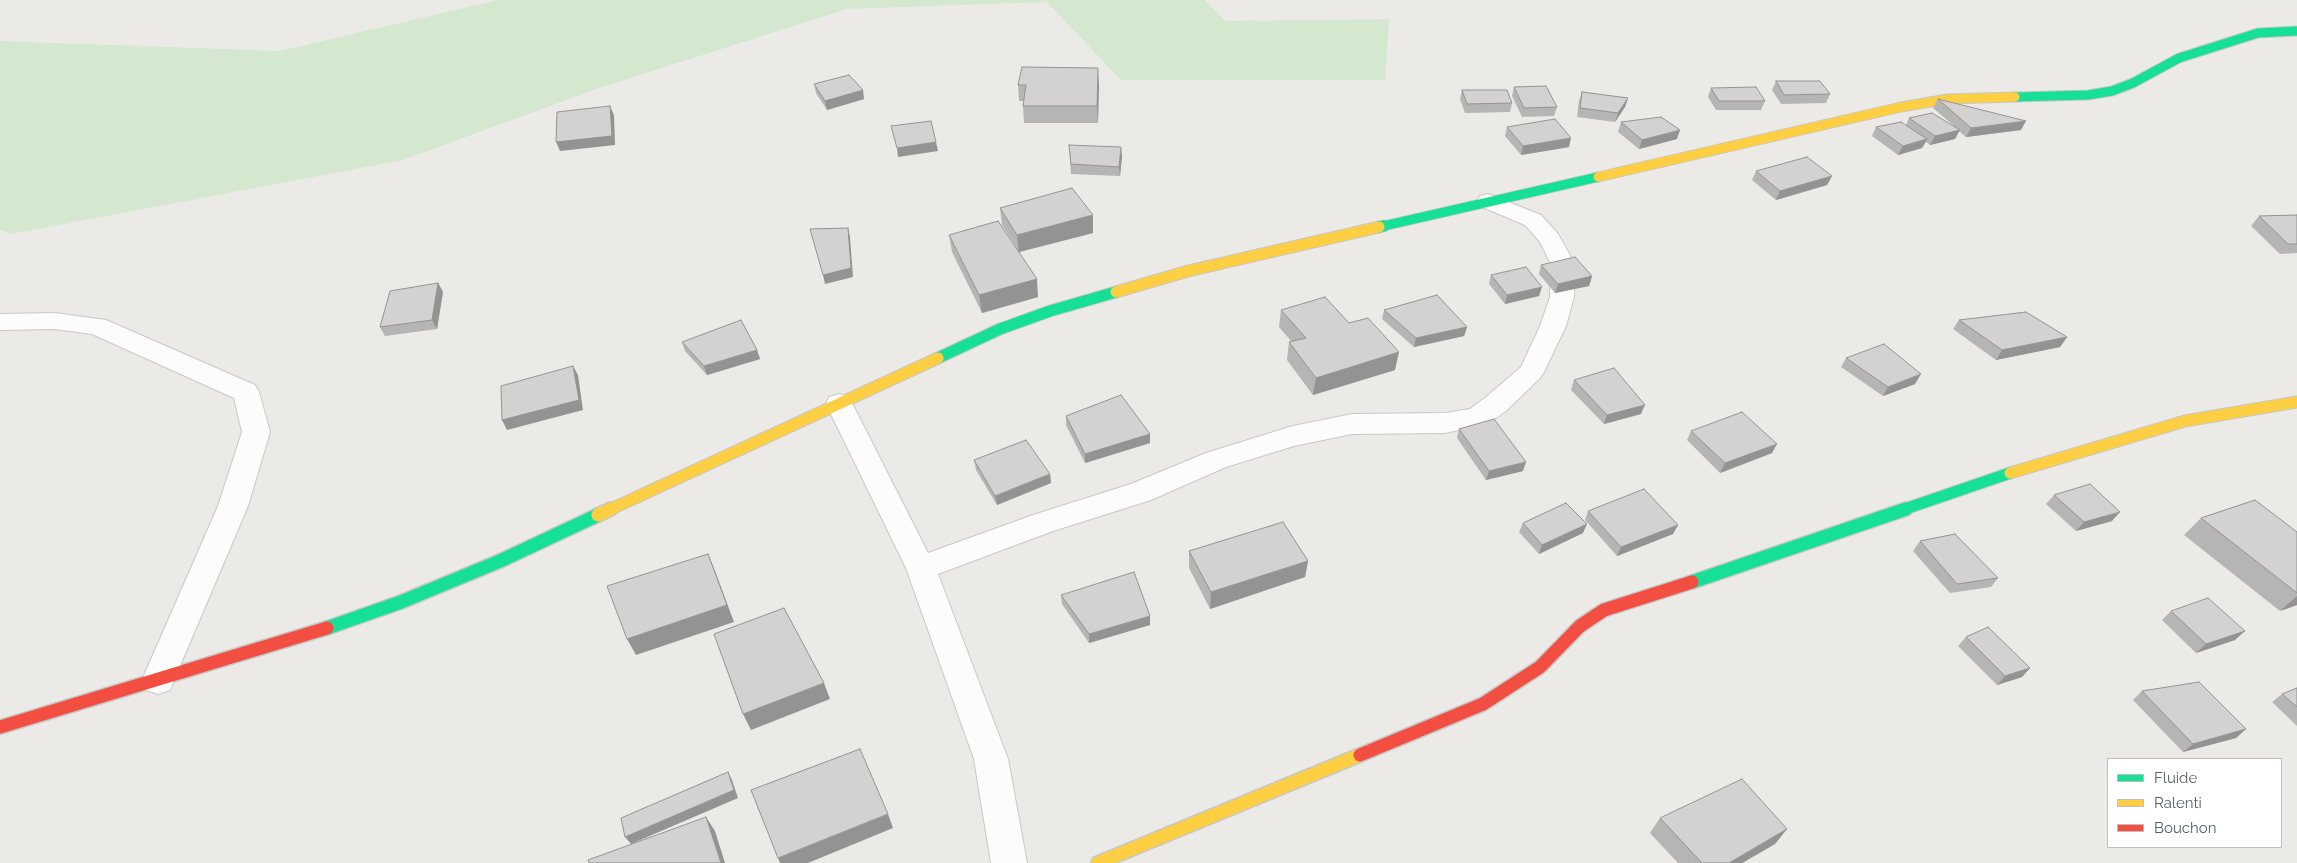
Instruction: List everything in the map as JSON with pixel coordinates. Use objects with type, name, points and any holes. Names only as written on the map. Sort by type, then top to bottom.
[{"type":"street","points":[[0,727],[318,631],[401,602],[500,561],[1000,329],[1050,311],[1188,271],[1891,109],[1939,100],[2088,95],[2112,91],[2133,83],[2179,58],[2258,33],[2297,30]]},
{"type":"street","points":[[921,568],[1043,523],[1141,492],[1216,460],[1293,436],[1352,424],[1445,423],[1477,417],[1496,404],[1531,372],[1553,326],[1562,297],[1563,264],[1550,239],[1533,220],[1488,201]]},
{"type":"street","points":[[0,322],[55,321],[97,326],[246,392],[256,432],[233,506],[158,680]]},
{"type":"street","points":[[1098,863],[1483,704],[1540,667],[1580,626],[1604,610],[1763,559],[1985,481],[2166,426],[2297,402]]},
{"type":"street","points":[[839,404],[921,568],[991,759],[1009,863]]},
{"type":"green space","points":[[498,0],[1205,0],[1226,21],[1389,19],[1385,80],[1121,80],[1047,2],[847,9],[599,88],[403,160],[11,234],[0,230],[0,41],[280,51]]},
{"type":"building","points":[[1022,67],[1098,68],[1097,106],[1023,106],[1026,85],[1018,85]]},
{"type":"building","points":[[849,75],[863,90],[825,101],[814,84]]},
{"type":"building","points":[[1776,81],[1820,81],[1830,94],[1784,95]]},
{"type":"building","points":[[1546,86],[1557,107],[1524,108],[1514,87]]},
{"type":"building","points":[[1756,87],[1765,101],[1719,101],[1711,88]]},
{"type":"building","points":[[1462,90],[1507,90],[1512,103],[1467,104]]},
{"type":"building","points":[[1582,92],[1628,98],[1618,113],[1580,108]]},
{"type":"building","points":[[1938,99],[2026,121],[1971,128]]},
{"type":"building","points":[[610,106],[612,136],[556,142],[557,112]]},
{"type":"building","points":[[1932,113],[1960,130],[1935,136],[1909,118]]},
{"type":"building","points":[[1661,117],[1680,130],[1642,140],[1621,122]]},
{"type":"building","points":[[1555,119],[1571,138],[1523,146],[1507,127]]},
{"type":"building","points":[[931,121],[936,142],[897,148],[891,126]]},
{"type":"building","points":[[1901,122],[1927,139],[1903,146],[1876,127]]},
{"type":"building","points":[[1069,145],[1121,147],[1119,167],[1071,164]]},
{"type":"building","points":[[1807,157],[1832,176],[1780,191],[1756,171]]},
{"type":"building","points":[[1072,188],[1093,215],[1017,235],[1000,208]]},
{"type":"building","points":[[2297,215],[2297,244],[2288,244],[2259,216]]},
{"type":"building","points":[[998,221],[1037,279],[979,295],[949,235]]},
{"type":"building","points":[[848,228],[851,268],[823,275],[810,229]]},
{"type":"building","points":[[1575,257],[1592,276],[1558,284],[1541,265]]},
{"type":"building","points":[[1526,267],[1542,287],[1507,295],[1491,275]]},
{"type":"building","points":[[438,283],[432,320],[380,327],[390,291]]},
{"type":"building","points":[[1437,295],[1467,327],[1416,338],[1384,310]]},
{"type":"building","points":[[1325,297],[1349,323],[1368,318],[1399,352],[1316,378],[1289,342],[1306,338],[1281,310]]},
{"type":"building","points":[[2026,312],[2067,337],[2002,350],[1959,320]]},
{"type":"building","points":[[741,320],[757,350],[704,366],[682,342]]},
{"type":"building","points":[[1884,344],[1921,374],[1888,387],[1846,358]]},
{"type":"building","points":[[573,366],[579,400],[502,420],[501,386]]},
{"type":"building","points":[[1614,368],[1645,405],[1607,415],[1574,380]]},
{"type":"building","points":[[1121,395],[1150,434],[1085,454],[1066,416]]},
{"type":"building","points":[[1742,412],[1777,444],[1725,463],[1691,431]]},
{"type":"building","points":[[1494,419],[1526,462],[1489,471],[1459,429]]},
{"type":"building","points":[[1026,440],[1050,474],[995,496],[974,460]]},
{"type":"building","points":[[2090,484],[2120,512],[2084,522],[2054,495]]},
{"type":"building","points":[[1644,489],[1678,525],[1621,547],[1588,511]]},
{"type":"building","points":[[2255,500],[2297,532],[2297,593],[2201,518]]},
{"type":"building","points":[[1566,503],[1587,524],[1542,545],[1523,523]]},
{"type":"building","points":[[1283,522],[1308,561],[1211,592],[1189,551]]},
{"type":"building","points":[[1955,534],[1998,578],[1957,584],[1920,541]]},
{"type":"building","points":[[708,554],[727,605],[627,639],[607,586]]},
{"type":"building","points":[[1134,572],[1150,616],[1089,634],[1061,595]]},
{"type":"building","points":[[2208,598],[2245,631],[2206,644],[2171,611]]},
{"type":"building","points":[[784,608],[824,683],[743,714],[714,634]]},
{"type":"building","points":[[1988,627],[2030,668],[2005,676],[1966,637]]},
{"type":"building","points":[[2199,682],[2246,729],[2193,744],[2142,691]]},
{"type":"building","points":[[2297,688],[2297,707],[2282,694]]},
{"type":"building","points":[[860,749],[888,814],[778,858],[751,790]]},
{"type":"building","points":[[728,772],[734,790],[625,837],[621,818]]},
{"type":"building","points":[[1742,779],[1787,829],[1729,863],[1702,863],[1660,818]]},
{"type":"building","points":[[706,817],[721,863],[589,863],[588,860]]},
{"type":"traffic: fast","points":[[2015,97],[2088,95],[2112,91],[2133,83],[2179,58],[2258,33],[2297,31]]},
{"type":"traffic: fast","points":[[1379,227],[1598,177]]},
{"type":"traffic: fast","points":[[938,358],[1000,329],[1050,311],[1116,292]]},
{"type":"traffic: fast","points":[[1692,582],[2010,473]]},
{"type":"traffic: fast","points":[[327,628],[401,602],[500,561],[598,515]]},
{"type":"traffic: slow","points":[[1598,177],[1901,107],[1948,99],[2015,97]]},
{"type":"traffic: slow","points":[[1116,292],[1188,271],[1379,227]]},
{"type":"traffic: slow","points":[[598,515],[938,358]]},
{"type":"traffic: slow","points":[[2010,473],[2185,421],[2297,402]]},
{"type":"traffic: slow","points":[[1098,863],[1360,755]]},
{"type":"traffic: jam","points":[[1360,755],[1483,704],[1540,667],[1580,626],[1604,610],[1692,582]]},
{"type":"traffic: jam","points":[[0,727],[327,628]]}]
